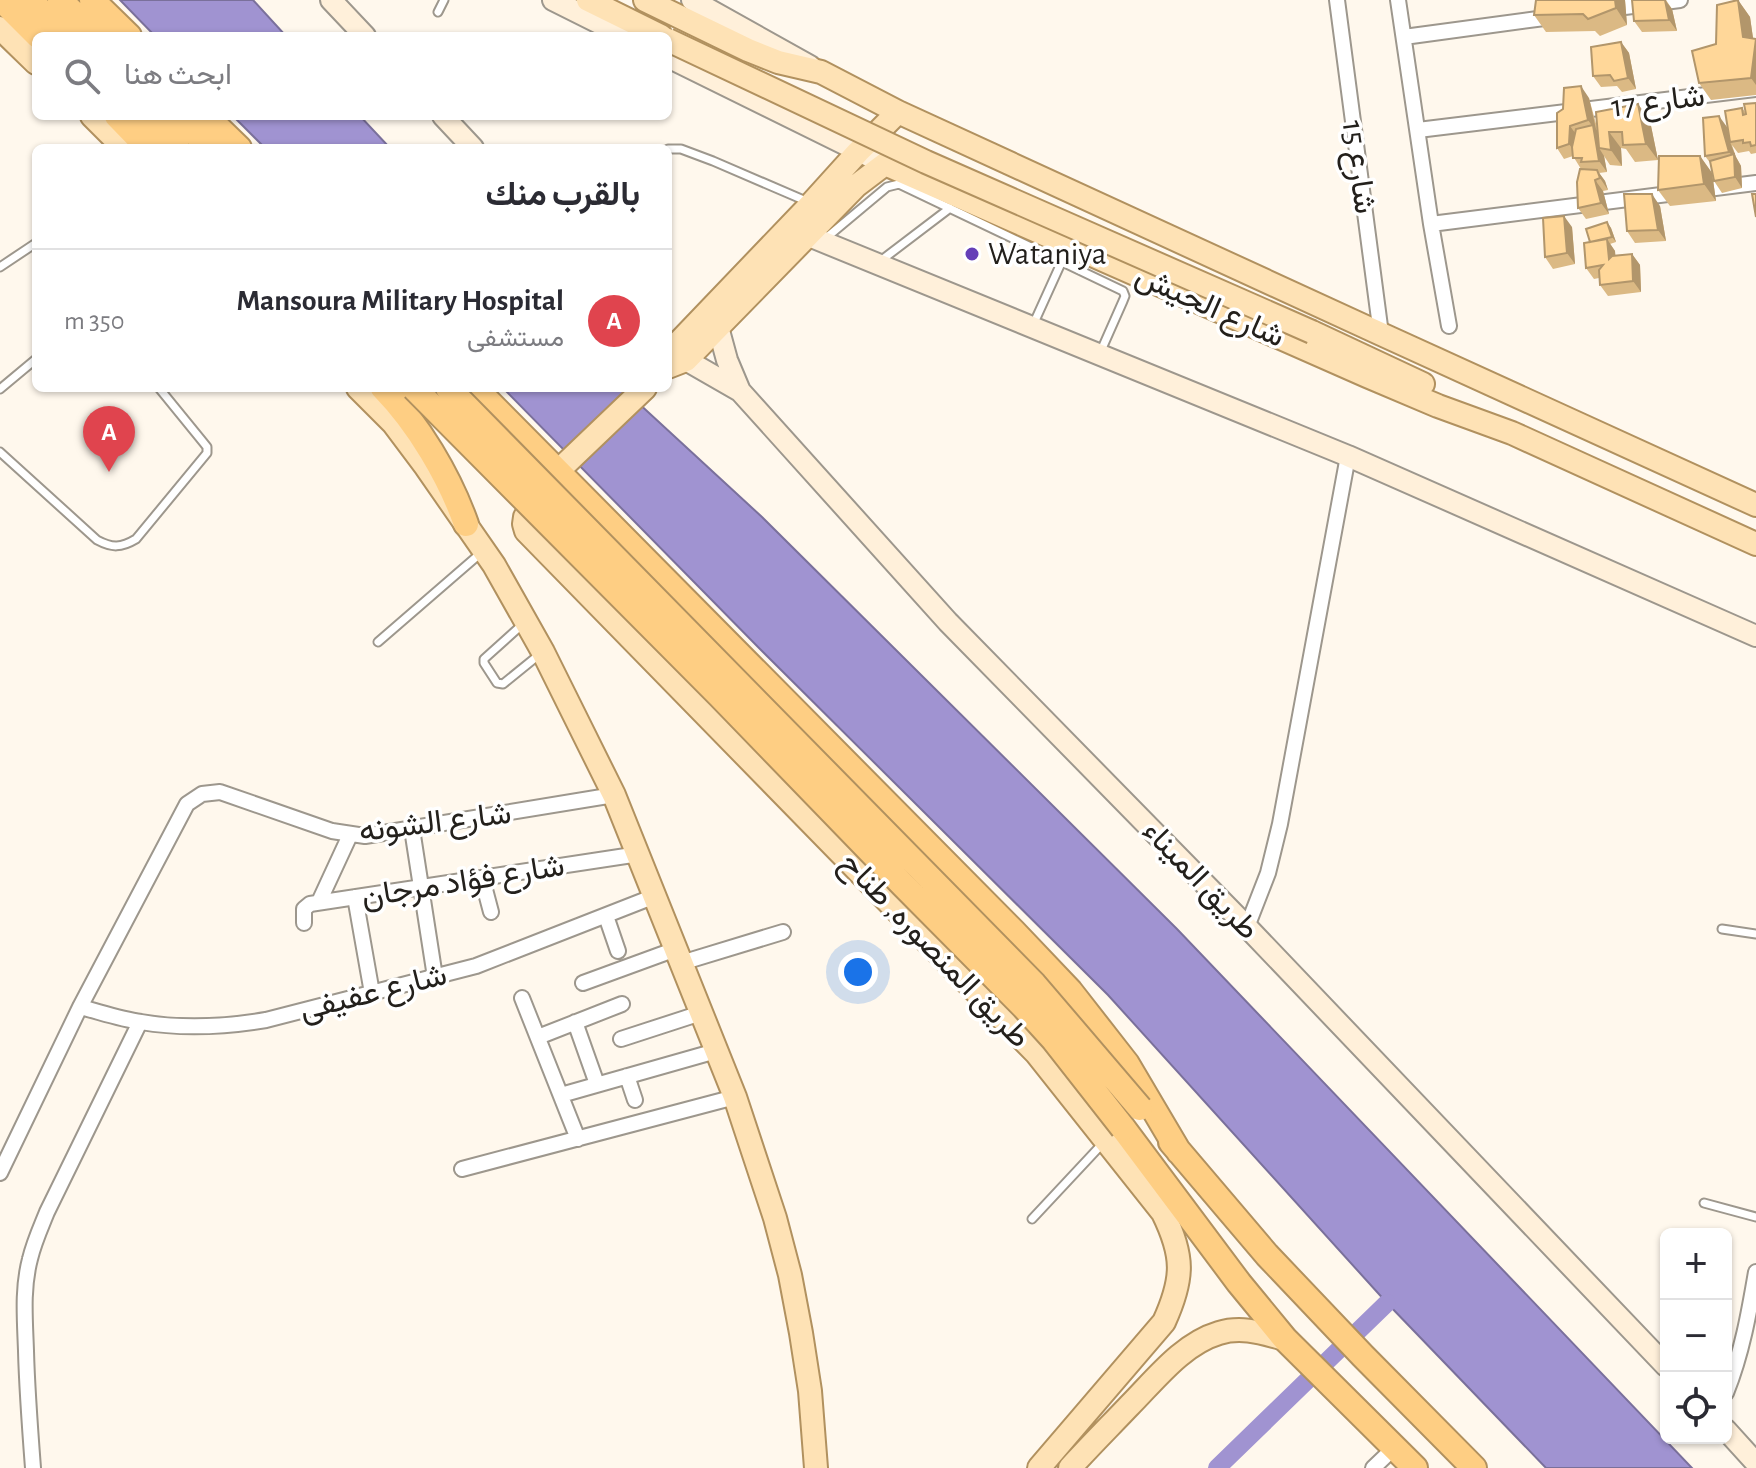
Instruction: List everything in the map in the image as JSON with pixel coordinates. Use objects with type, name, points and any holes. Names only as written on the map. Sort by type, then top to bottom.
[{"type":"highway","points":[[2,0],[34,32]]},
{"type":"highway","points":[[30,0],[62,32]]},
{"type":"highway","points":[[60,0],[93,32]]},
{"type":"highway","points":[[92,0],[125,32]]},
{"type":"highway","points":[[121,120],[144,144]]},
{"type":"highway","points":[[149,120],[173,144]]},
{"type":"highway","points":[[181,120],[206,144]]},
{"type":"highway","points":[[210,120],[235,144]]},
{"type":"highway","points":[[386,392],[447,478],[466,524]]},
{"type":"highway","points":[[418,392],[1024,1007],[1054,1040],[1114,1134],[1288,1342],[1415,1468]]},
{"type":"highway","points":[[452,392],[1034,984],[1267,1255],[1474,1468]]},
{"type":"highway","points":[[480,392],[563,465],[1070,991],[1127,1064],[1179,1152]]},
{"type":"main road","points":[[42,0],[74,32]]},
{"type":"main road","points":[[588,0],[653,32]]},
{"type":"main road","points":[[645,0],[748,50],[778,62],[821,72]]},
{"type":"main road","points":[[2,35],[32,60]]},
{"type":"main road","points":[[672,42],[926,162],[1431,387],[1483,422]]},
{"type":"main road","name":"شارع الجيش","points":[[821,72],[898,112],[1756,505]]},
{"type":"main road","points":[[673,353],[820,204],[858,152],[898,112]]},
{"type":"main road","points":[[96,120],[120,144]]},
{"type":"main road","points":[[163,120],[188,144]]},
{"type":"main road","points":[[820,204],[856,186],[885,164]]},
{"type":"main road","name":"شارع الجيش","points":[[885,164],[1367,376],[1512,433],[1756,544]]},
{"type":"main road","points":[[673,353],[718,327],[816,238],[820,204]]},
{"type":"main road","points":[[362,392],[393,423],[466,524],[526,621],[614,795],[639,854],[735,1097],[775,1218],[801,1333],[810,1391],[816,1468]]},
{"type":"main road","points":[[439,392],[526,474],[534,475],[563,465]]},
{"type":"main road","name":"طريق المنصوره, طناح","points":[[641,392],[563,465],[525,517],[526,531],[1004,1020],[1065,1088],[1114,1134],[1163,1213],[1175,1239],[1180,1267],[1176,1296],[1164,1322],[1039,1468]]},
{"type":"main road","points":[[1070,1468],[1176,1358],[1198,1342],[1218,1333],[1240,1329],[1288,1342]]},
{"type":"street","points":[[331,0],[361,32]]},
{"type":"street","points":[[553,0],[617,32]]},
{"type":"street","name":"شارع الجيش","points":[[692,0],[821,72]]},
{"type":"street","name":"شارع 15","points":[[1337,0],[1381,334]]},
{"type":"street","points":[[1398,0],[1449,326]]},
{"type":"street","points":[[1404,37],[1680,0]]},
{"type":"street","name":"شارع الجيش","points":[[672,59],[885,164]]},
{"type":"street","name":"شارع 17","points":[[1418,130],[1756,89]]},
{"type":"street","points":[[447,120],[469,144]]},
{"type":"street","points":[[1431,224],[1756,183]]},
{"type":"street","points":[[816,238],[1348,456],[1756,636]]},
{"type":"street","name":"طريق الميناء","points":[[718,327],[740,391]]},
{"type":"street","name":"طريق الميناء","points":[[673,353],[740,391],[948,622],[1247,927],[1660,1360]]},
{"type":"street","points":[[1247,927],[1268,873],[1280,824],[1348,456]]},
{"type":"street","name":"شارع الشونه","points":[[0,1173],[80,1007],[187,804],[202,794],[220,792],[332,831],[365,836],[614,795]]},
{"type":"street","points":[[412,829],[435,977]]},
{"type":"street","points":[[319,902],[350,835]]},
{"type":"street","name":"شارع فؤاد مرجان","points":[[304,923],[304,909],[319,902],[639,854]]},
{"type":"street","points":[[482,878],[491,912]]},
{"type":"street","name":"شارع عفيفى","points":[[80,1007],[140,1022],[239,1025],[435,977],[495,959],[655,896]]},
{"type":"street","points":[[355,897],[372,993]]},
{"type":"street","points":[[606,916],[618,951]]},
{"type":"street","points":[[583,983],[679,956],[783,932]]},
{"type":"street","points":[[522,998],[578,1139]]},
{"type":"street","points":[[538,1037],[622,1004]]},
{"type":"street","points":[[621,1039],[701,1013]]},
{"type":"street","points":[[33,1468],[24,1312],[29,1261],[47,1212],[140,1022]]},
{"type":"street","points":[[575,1022],[597,1084]]},
{"type":"street","points":[[561,1095],[716,1051]]},
{"type":"street","points":[[627,1076],[635,1100]]},
{"type":"street","points":[[462,1169],[735,1097]]},
{"type":"street","points":[[1732,1378],[1744,1337],[1756,1272]]},
{"type":"street","points":[[1732,1437],[1756,1463]]},
{"type":"street","points":[[1373,1468],[1394,1448]]},
{"type":"lane","points":[[438,12],[444,0]]},
{"type":"lane","points":[[672,149],[681,149],[820,204]]},
{"type":"lane","points":[[816,238],[892,184],[899,184],[1123,291],[1125,296],[1100,355]]},
{"type":"lane","points":[[877,263],[950,208]]},
{"type":"lane","points":[[0,267],[32,246]]},
{"type":"lane","points":[[1032,327],[1062,261]]},
{"type":"lane","points":[[0,389],[32,362]]},
{"type":"lane","points":[[0,452],[97,540],[110,547],[124,546],[136,539],[207,453],[207,447],[162,392]]},
{"type":"lane","points":[[378,642],[484,551]]},
{"type":"lane","points":[[526,621],[484,659],[484,663],[497,683],[503,684],[543,652]]},
{"type":"lane","points":[[1722,929],[1756,934]]},
{"type":"lane","points":[[1032,1219],[1114,1134]]},
{"type":"lane","points":[[1704,1203],[1756,1217]]},
{"type":"shaded area","points":[[120,0],[253,0],[282,32],[151,32]]},
{"type":"shaded area","points":[[237,120],[364,120],[386,144],[261,144]]},
{"type":"shaded area","points":[[507,392],[626,392],[762,517],[1177,929],[1660,1435],[1660,1444],[1669,1444],[1692,1468],[1546,1468],[1387,1303],[1108,995]]},
{"type":"building","points":[[1536,0],[1615,0],[1616,8],[1588,19],[1583,14],[1534,15]]},
{"type":"building","points":[[1632,0],[1665,0],[1669,20],[1634,21]]},
{"type":"building","points":[[1738,0],[1743,37],[1756,39],[1751,78],[1699,83],[1692,51],[1716,44],[1717,5]]},
{"type":"building","points":[[1621,42],[1628,78],[1614,81],[1610,75],[1593,76],[1591,47]]},
{"type":"building","points":[[1581,86],[1588,120],[1570,126],[1569,144],[1557,148],[1557,113],[1563,109],[1564,88]]},
{"type":"building","points":[[1756,103],[1756,145],[1743,143],[1743,140],[1730,142],[1725,111],[1742,108],[1743,115],[1746,114],[1744,104]]},
{"type":"building","points":[[1638,104],[1646,144],[1623,145],[1622,132],[1609,132],[1611,150],[1599,148],[1596,112]]},
{"type":"building","points":[[1719,116],[1729,152],[1705,156],[1703,118]]},
{"type":"building","points":[[1593,125],[1599,161],[1581,162],[1582,158],[1573,158],[1576,129]]},
{"type":"building","points":[[1734,154],[1735,177],[1714,181],[1710,161]]},
{"type":"building","points":[[1659,156],[1700,156],[1704,184],[1658,190]]},
{"type":"building","points":[[1580,169],[1597,170],[1600,178],[1595,180],[1601,203],[1578,208]]},
{"type":"building","points":[[1624,194],[1652,194],[1658,230],[1627,231]]},
{"type":"building","points":[[1752,194],[1756,194],[1756,217]]},
{"type":"building","points":[[1564,216],[1567,253],[1545,257],[1543,218]]},
{"type":"building","points":[[1607,222],[1612,237],[1590,242],[1586,229]]},
{"type":"building","points":[[1607,239],[1609,259],[1632,254],[1633,281],[1600,285],[1599,270],[1603,265],[1586,268],[1584,243]]},
{"type":"waterway","points":[[1217,1468],[1387,1303]]},
{"type":"place","name":"Wataniya","points":[[972,254]]},
{"type":"place","name":"Mansoura Military Hospital","points":[[109,472]]}]
